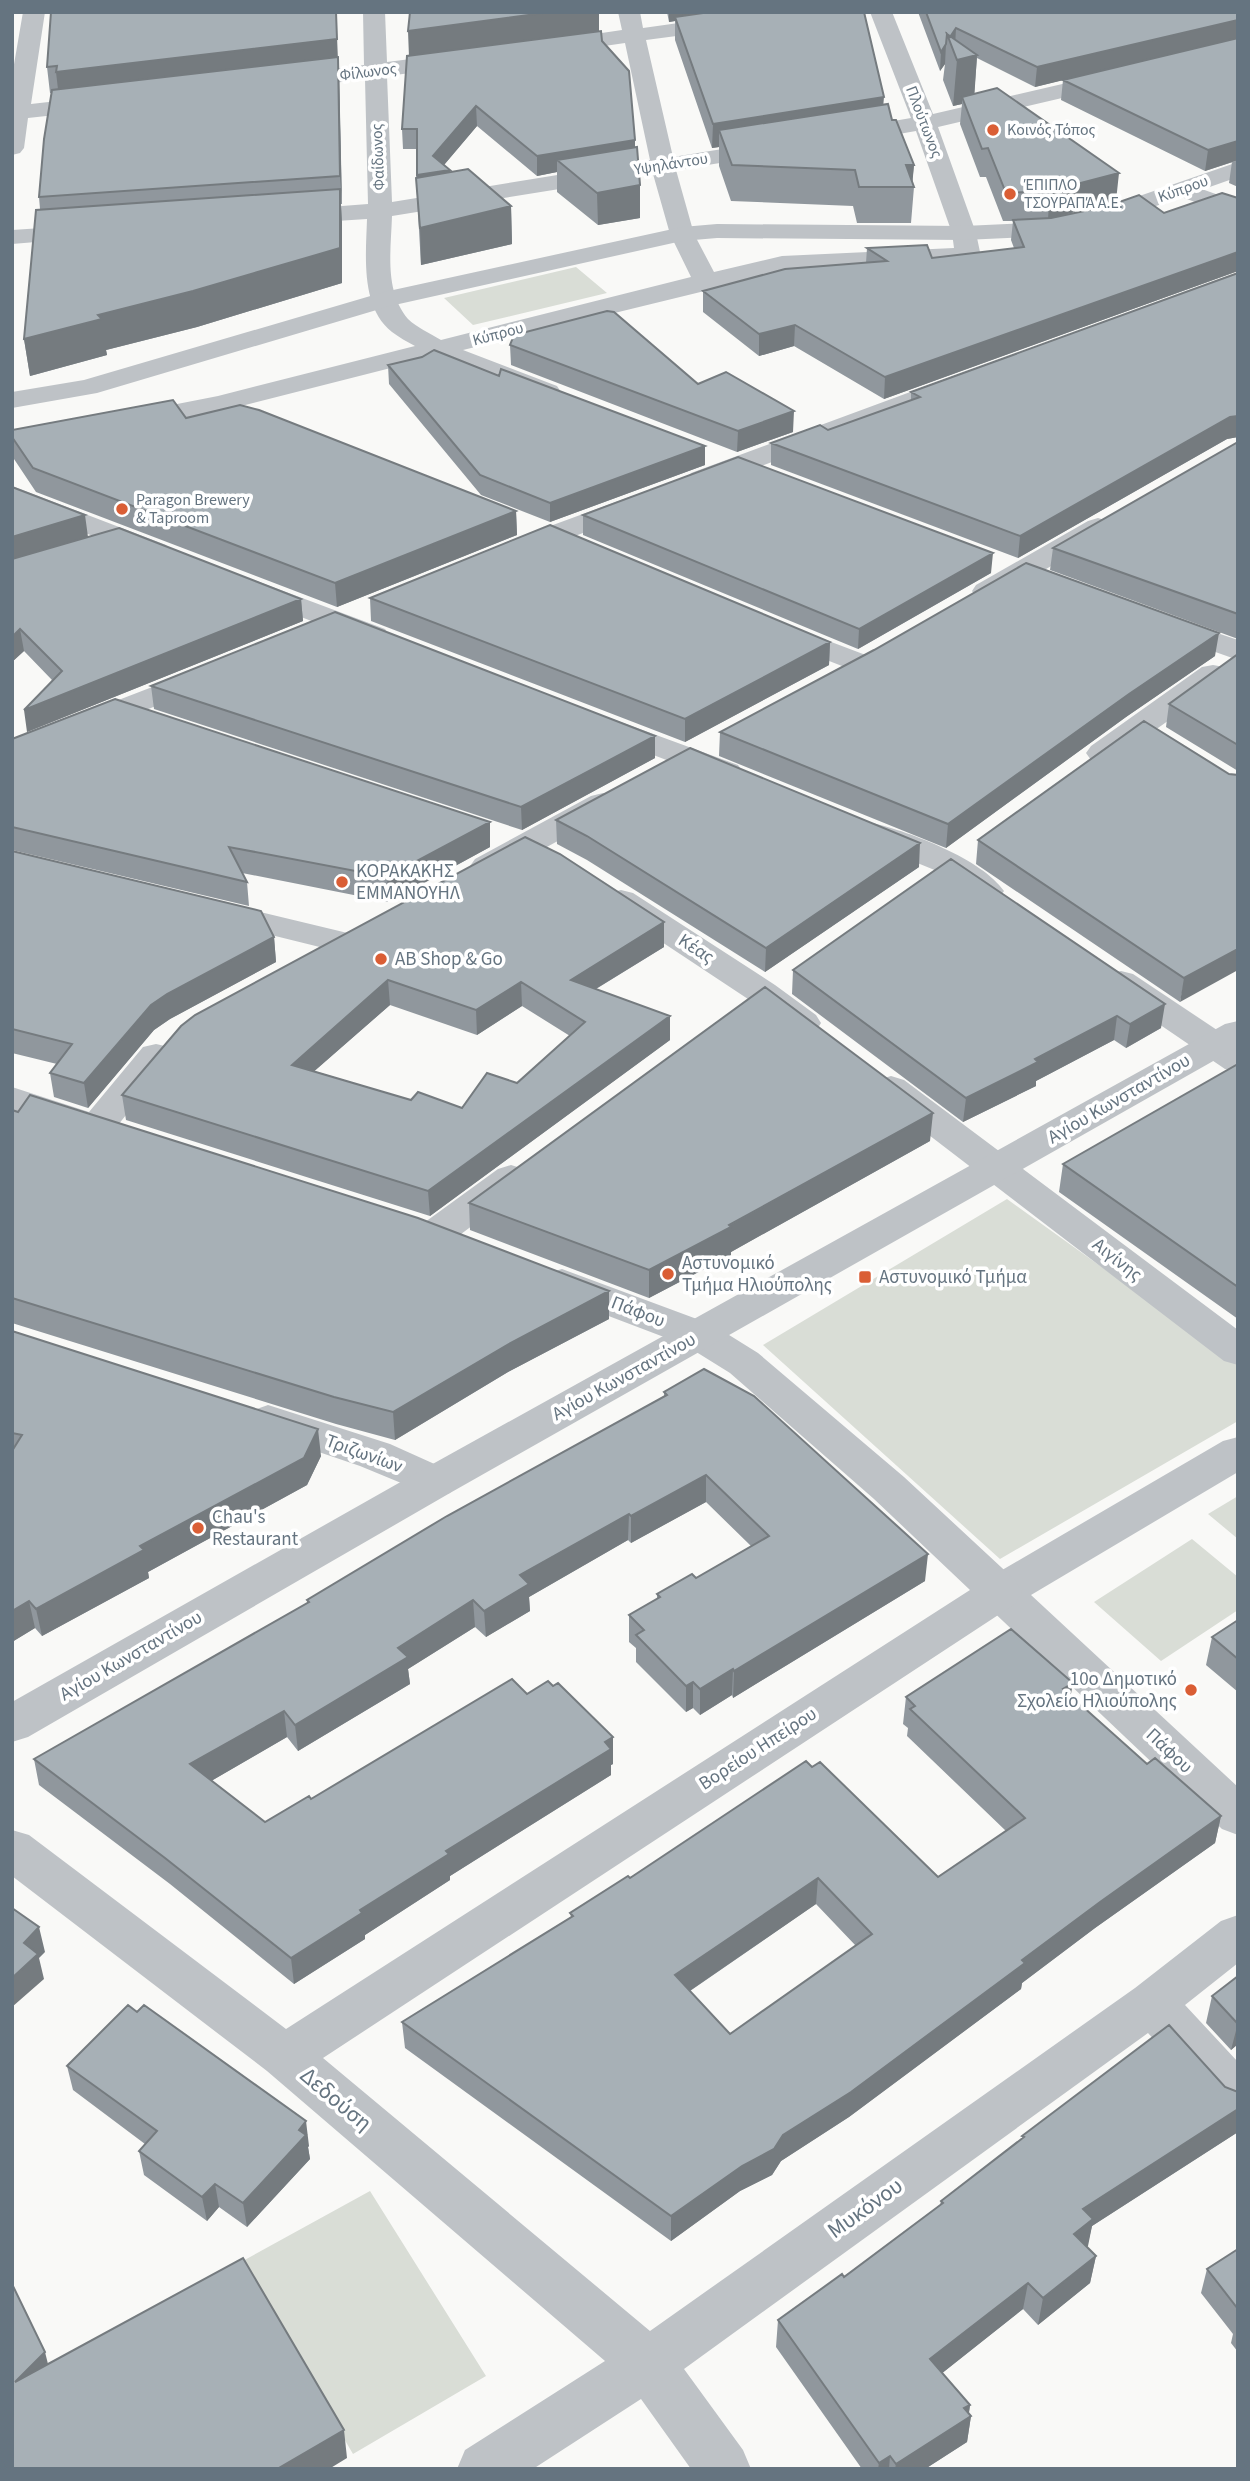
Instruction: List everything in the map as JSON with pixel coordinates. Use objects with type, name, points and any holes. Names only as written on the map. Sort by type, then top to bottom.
[{"type":"street","points":[[12,148],[15,113],[34,12]]},
{"type":"street","name":"Φαίδωνος","points":[[374,12],[380,211],[378,276],[384,300]]},
{"type":"street","points":[[524,50],[631,24],[807,12]]},
{"type":"street","name":"Πλούτωνος","points":[[881,12],[964,233]]},
{"type":"street","points":[[631,24],[663,166],[682,234],[706,281]]},
{"type":"street","name":"Φίλωνος","points":[[264,84],[484,56]]},
{"type":"street","points":[[829,139],[925,124],[1135,74]]},
{"type":"street","points":[[15,113],[127,100]]},
{"type":"street","name":"Υψηλάντου","points":[[271,219],[380,211],[787,146]]},
{"type":"street","name":"Κύπρου","points":[[12,400],[87,387],[384,300],[682,234],[717,231],[964,233],[1048,229],[1096,219],[1238,170]]},
{"type":"street","points":[[1185,190],[1238,211]]},
{"type":"street","points":[[12,237],[108,230]]},
{"type":"street","name":"Κύπρου","points":[[108,425],[218,404],[782,264],[965,255],[968,252],[964,233]]},
{"type":"street","points":[[384,300],[400,326],[439,350],[576,403]]},
{"type":"street","points":[[487,560],[981,374]]},
{"type":"street","points":[[218,404],[266,423]]},
{"type":"street","points":[[702,451],[778,480]]},
{"type":"street","points":[[13,496],[184,562]]},
{"type":"street","points":[[962,605],[1129,510]]},
{"type":"street","points":[[513,520],[589,551]]},
{"type":"street","points":[[85,549],[122,538]]},
{"type":"street","points":[[982,558],[1057,585]]},
{"type":"street","points":[[222,577],[400,645]]},
{"type":"street","points":[[297,636],[373,605]]},
{"type":"street","points":[[1147,618],[1238,651]]},
{"type":"street","points":[[757,621],[871,658],[825,683]]},
{"type":"street","points":[[1072,775],[1238,657]]},
{"type":"street","points":[[12,752],[121,711],[222,668]]},
{"type":"street","points":[[121,711],[160,724]]},
{"type":"street","points":[[582,716],[756,784]]},
{"type":"street","points":[[1139,726],[1172,747]]},
{"type":"street","points":[[467,878],[721,738]]},
{"type":"street","points":[[846,821],[960,856],[1015,910]]},
{"type":"street","points":[[487,832],[526,845],[562,863]]},
{"type":"street","points":[[916,887],[960,856]]},
{"type":"street","name":"Κέας","points":[[597,884],[774,985],[831,1043]]},
{"type":"street","points":[[187,904],[360,936],[313,961]]},
{"type":"street","points":[[1093,963],[1230,1046]]},
{"type":"street","points":[[731,1017],[774,985]]},
{"type":"street","points":[[97,1126],[169,1040],[177,1035]]},
{"type":"street","name":"Αγίου Κωνσταντίνου","points":[[12,1724],[435,1482],[999,1168],[1230,1046]]},
{"type":"street","points":[[864,1068],[999,1168]]},
{"type":"street","points":[[12,1099],[136,1138]]},
{"type":"street","points":[[435,1234],[534,1162]]},
{"type":"street","name":"Αιγίνης","points":[[999,1168],[1238,1351]]},
{"type":"street","points":[[396,1222],[473,1248]]},
{"type":"street","name":"Πάφου","points":[[523,1268],[699,1335],[744,1363],[889,1488],[1238,1815]]},
{"type":"street","name":"Τριζωνίων","points":[[232,1409],[375,1455],[435,1482]]},
{"type":"street","name":"Βορείου Ηπείρου","points":[[285,2056],[1000,1592],[1238,1452]]},
{"type":"street","name":"Δεδούση","points":[[12,1849],[285,2056],[648,2364],[724,2469]]},
{"type":"street","name":"Μυκόνου","points":[[484,2469],[648,2364],[1152,2003],[1238,1935]]},
{"type":"street","points":[[1152,2003],[1238,2097]]},
{"type":"shaded area","points":[[576,267],[607,293],[473,325],[444,298]]},
{"type":"shaded area","points":[[1007,1199],[1238,1365],[1238,1421],[1000,1559],[763,1345]]},
{"type":"shaded area","points":[[1238,1496],[1238,1539],[1208,1514]]},
{"type":"shaded area","points":[[1192,1539],[1238,1577],[1238,1610],[1161,1661],[1094,1602]]},
{"type":"shaded area","points":[[370,2191],[486,2376],[353,2454],[241,2262]]},
{"type":"building","points":[[51,12],[336,12],[337,39],[56,72],[57,66],[47,67]]},
{"type":"building","points":[[410,12],[551,12],[408,31]]},
{"type":"building","points":[[710,12],[864,12],[884,97],[713,124],[675,17]]},
{"type":"building","points":[[926,12],[1238,12],[1238,20],[1037,67],[956,28],[950,37],[947,34],[946,44],[941,52]]},
{"type":"building","points":[[601,31],[602,41],[629,71],[635,140],[537,156],[476,106],[433,156],[450,170],[417,175],[417,129],[402,129],[407,56]]},
{"type":"building","points":[[947,34],[977,55],[957,60]]},
{"type":"building","points":[[1238,38],[1238,141],[1208,150],[1063,80]]},
{"type":"building","points":[[338,57],[340,176],[39,197],[52,90]]},
{"type":"building","points":[[997,88],[1119,173],[1050,191],[1006,193],[988,148],[982,149],[962,97]]},
{"type":"building","points":[[888,104],[892,120],[896,120],[914,165],[906,165],[914,187],[859,187],[855,170],[732,165],[719,130]]},
{"type":"building","points":[[637,147],[640,185],[597,193],[557,160]]},
{"type":"building","points":[[468,169],[511,206],[420,228],[416,178]]},
{"type":"building","points":[[340,189],[340,248],[193,291],[98,315],[102,319],[24,339],[36,210]]},
{"type":"building","points":[[1222,193],[1238,198],[1238,252],[885,377],[795,325],[759,334],[703,291],[785,269],[887,261],[867,248],[927,245],[932,258],[1024,247],[1013,220],[1051,218],[1108,206],[1139,195],[1164,213]]},
{"type":"building","points":[[1238,273],[1238,416],[1230,417],[1020,536],[771,443],[820,425],[828,430],[920,397],[911,392]]},
{"type":"building","points":[[607,311],[614,312],[698,384],[726,372],[794,411],[738,431],[510,345],[514,335]]},
{"type":"building","points":[[434,350],[499,376],[501,369],[705,446],[550,503],[480,475],[388,365],[422,357]]},
{"type":"building","points":[[173,400],[186,418],[240,405],[259,410],[516,511],[335,583],[33,468],[12,437],[12,430]]},
{"type":"building","points":[[1238,442],[1238,614],[1053,548]]},
{"type":"building","points":[[738,457],[993,553],[859,629],[583,515]]},
{"type":"building","points":[[12,487],[85,515],[12,537]]},
{"type":"building","points":[[550,525],[830,642],[685,719],[370,598]]},
{"type":"building","points":[[119,528],[301,599],[24,710],[62,671],[20,629],[12,637],[12,559]]},
{"type":"building","points":[[1026,563],[1219,633],[948,824],[720,732],[874,650]]},
{"type":"building","points":[[335,612],[655,736],[521,807],[151,686]]},
{"type":"building","points":[[1238,654],[1238,745],[1169,704]]},
{"type":"building","points":[[115,699],[490,822],[387,877],[229,847],[247,882],[12,827],[12,739]]},
{"type":"building","points":[[1144,721],[1229,774],[1238,775],[1238,949],[1184,978],[978,840]]},
{"type":"building","points":[[690,748],[920,843],[766,948],[587,836],[556,820]]},
{"type":"building","points":[[525,837],[560,854],[664,922],[571,980],[670,1016],[428,1191],[122,1095],[181,1026],[195,1015]],"holes":[[[388,980],[476,1010],[521,982],[585,1022],[517,1083],[487,1073],[462,1108],[418,1092],[411,1100],[292,1065]]]},
{"type":"building","points":[[12,851],[261,911],[274,937],[151,1005],[84,1083],[50,1073],[72,1044],[12,1029]]},
{"type":"building","points":[[951,859],[1165,1004],[1130,1024],[1117,1016],[1035,1059],[1038,1062],[966,1098],[793,970]]},
{"type":"building","points":[[765,987],[933,1113],[649,1270],[469,1203]]},
{"type":"building","points":[[1238,1064],[1238,1287],[1063,1164]]},
{"type":"building","points":[[30,1095],[418,1218],[609,1291],[507,1345],[393,1412],[334,1397],[12,1298],[12,1110],[18,1112]]},
{"type":"building","points":[[12,1331],[318,1429],[304,1458],[140,1546],[144,1550],[36,1609],[29,1601],[12,1611],[12,1451],[22,1435],[12,1433]]},
{"type":"building","points":[[704,1369],[754,1396],[928,1554],[734,1671],[733,1669],[700,1689],[693,1682],[686,1686],[636,1635],[644,1630],[629,1615],[660,1597],[657,1594],[692,1574],[696,1578],[769,1536],[706,1475],[631,1516],[629,1514],[520,1575],[529,1584],[484,1611],[473,1600],[398,1648],[408,1657],[295,1725],[284,1711],[190,1764],[265,1822],[309,1796],[311,1799],[512,1679],[527,1694],[548,1681],[553,1686],[558,1683],[613,1737],[605,1742],[611,1749],[446,1851],[449,1854],[360,1910],[362,1913],[291,1958],[34,1759],[309,1602],[307,1600],[447,1516],[667,1395],[664,1392]]},
{"type":"building","points":[[1238,1620],[1238,1659],[1212,1637]]},
{"type":"building","points":[[1011,1629],[1073,1683],[1063,1689],[1147,1764],[1155,1758],[1221,1816],[1022,1960],[1025,1963],[851,2092],[783,2135],[774,2149],[742,2166],[671,2216],[402,2022],[573,1916],[570,1913],[628,1876],[630,1878],[806,1761],[812,1767],[820,1762],[938,1877],[1025,1818],[910,1709],[915,1706],[906,1697]],"holes":[[[818,1878],[872,1934],[730,2034],[675,1975]]]},
{"type":"building","points":[[12,1908],[39,1927],[24,1943],[38,1954],[12,1978]]},
{"type":"building","points":[[1238,1976],[1238,2023],[1237,2023],[1212,1996]]},
{"type":"building","points":[[128,2005],[137,2012],[144,2005],[306,2121],[299,2130],[306,2135],[243,2203],[215,2184],[202,2197],[139,2151],[157,2131],[67,2066]]},
{"type":"building","points":[[1169,2025],[1225,2087],[1238,2092],[1238,2109],[1083,2209],[1093,2219],[1074,2234],[1096,2256],[1043,2298],[1028,2283],[930,2359],[970,2405],[964,2408],[971,2416],[896,2464],[890,2456],[879,2463],[778,2320],[842,2274],[844,2277],[943,2203],[941,2201],[1024,2137],[1022,2136]]},
{"type":"building","points":[[1238,2249],[1238,2309],[1207,2269]]},
{"type":"building","points":[[243,2258],[344,2430],[277,2469],[12,2469],[12,2284],[45,2352],[15,2382]]},
{"type":"place","name":"Κοινός Τόπος","points":[[993,130]]},
{"type":"place","name":"ΈΠΙΠΛΟ ΤΣΟΥΡΑΠΆ Α.Ε.","points":[[1010,194]]},
{"type":"place","name":"Paragon Brewery & Taproom","points":[[122,509]]},
{"type":"place","name":"ΚΟΡΑΚΑΚΗΣ ΕΜΜΑΝΟΥΗΛ","points":[[342,882]]},
{"type":"place","name":"ΑΒ Shop & Go","points":[[381,959]]},
{"type":"place","name":"Αστυνομικό Τμήμα Ηλιούπολης","points":[[668,1274]]},
{"type":"place","name":"Αστυνομικό Τμήμα","points":[[865,1277]]},
{"type":"place","name":"Chau's Restaurant","points":[[198,1528]]},
{"type":"place","name":"10ο Δημοτικό Σχολείο Ηλιούπολης","points":[[1191,1690]]}]
